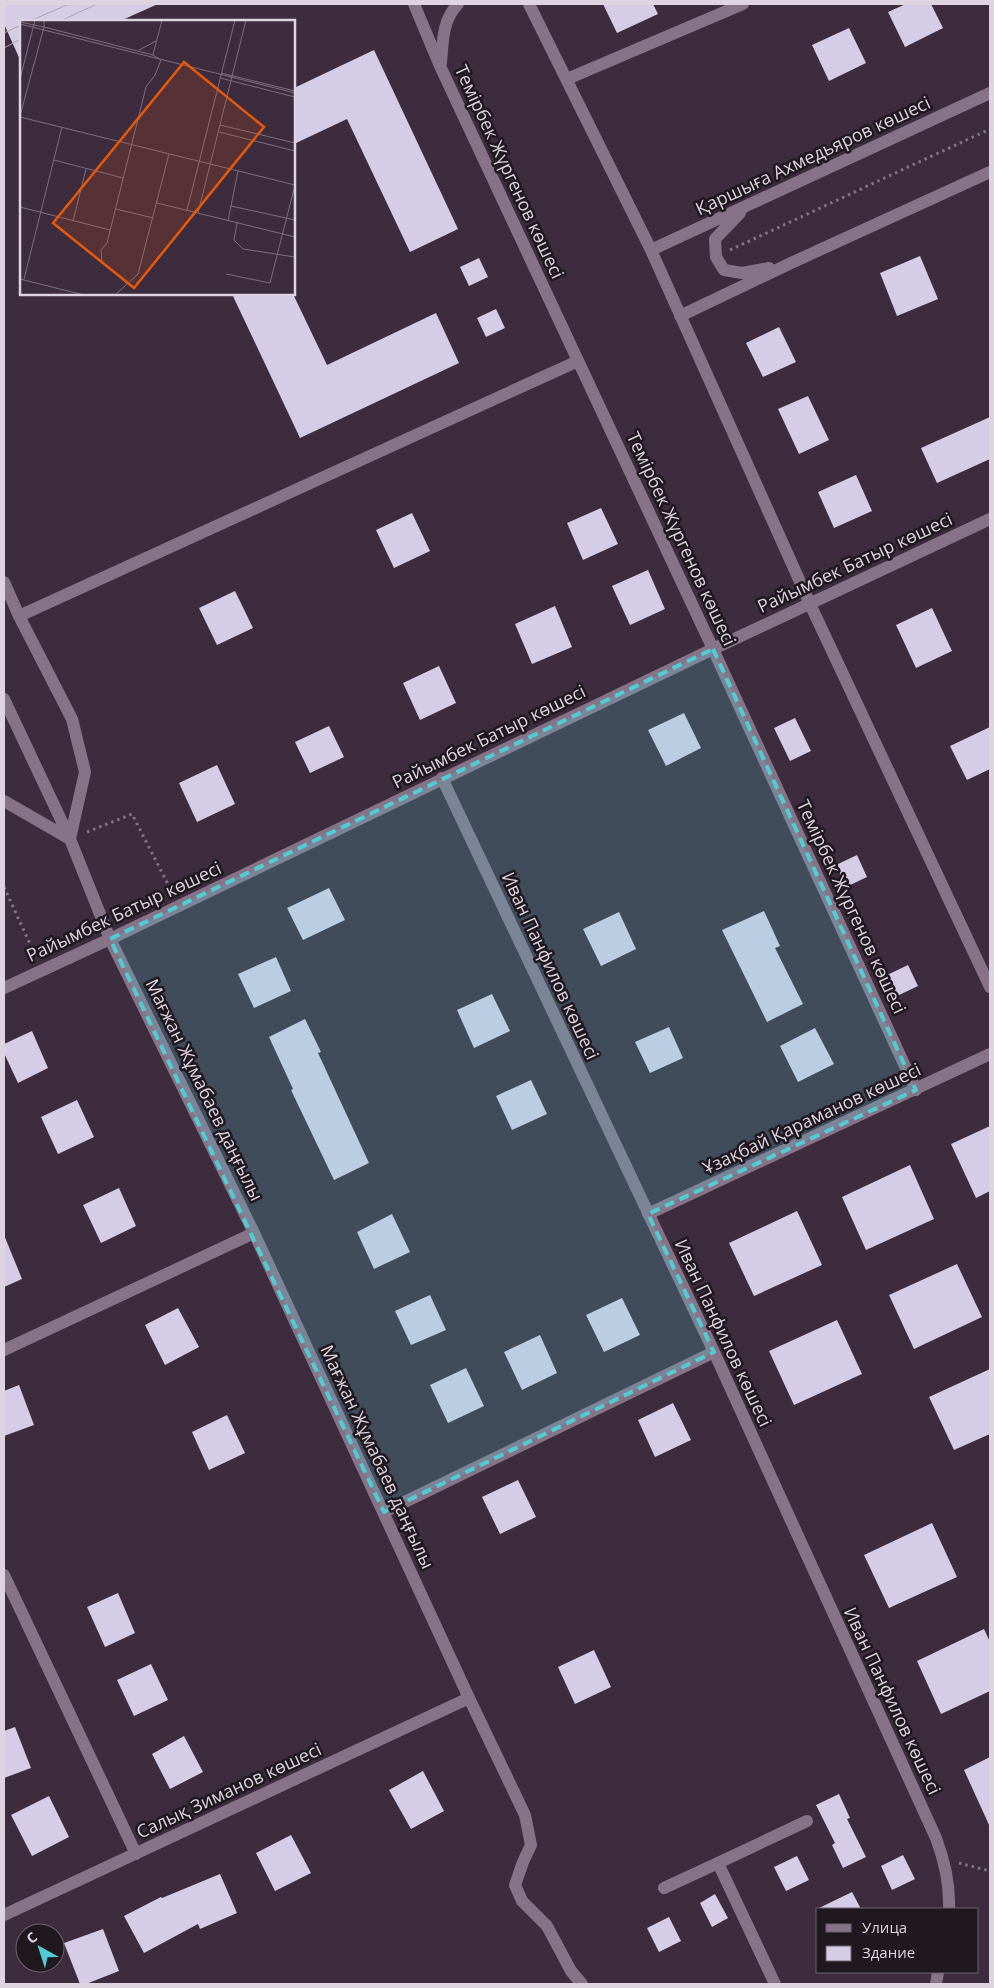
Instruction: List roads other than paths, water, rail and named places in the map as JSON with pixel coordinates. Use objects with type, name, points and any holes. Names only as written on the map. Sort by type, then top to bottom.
[{"type":"street","name":"Темірбек Жүргенов көшесі","points":[[414,4],[440,66],[916,1090]]},
{"type":"street","points":[[440,66],[443,34],[449,13],[458,4]]},
{"type":"street","points":[[567,79],[743,4]]},
{"type":"street","points":[[528,5],[567,79],[651,250],[810,604],[990,988]]},
{"type":"street","name":"Қаршыға Ахмедьяров көшесі","points":[[651,250],[990,92]]},
{"type":"street","points":[[680,316],[990,172]]},
{"type":"street","points":[[751,205],[736,216],[715,239],[716,257],[724,270],[742,273],[791,263]]},
{"type":"street","points":[[19,616],[578,360]]},
{"type":"street","name":"Райымбек Батыр көшесі","points":[[4,988],[179,906],[712,649],[990,519]]},
{"type":"street","points":[[4,582],[19,616],[72,720],[85,772],[70,839],[4,801]]},
{"type":"street","name":"Мағжан Жұмабаев даңғылы","points":[[4,699],[70,839],[110,939],[254,1233],[525,1815],[532,1845],[522,1862],[515,1885],[522,1901],[548,1926],[572,1971],[582,1984]]},
{"type":"street","name":"Иван Панфилов көшесі","points":[[442,778],[714,1352],[944,1859],[950,1890],[948,1908]]},
{"type":"street","name":"Ұзақбай Қараманов көшесі","points":[[648,1214],[990,1054]]},
{"type":"street","points":[[4,1350],[254,1233]]},
{"type":"street","points":[[384,1512],[714,1352]]},
{"type":"street","points":[[4,1575],[136,1854]]},
{"type":"street","name":"Салық Зиманов көшесі","points":[[4,1915],[469,1698]]},
{"type":"street","points":[[664,1888],[807,1821]]},
{"type":"street","points":[[718,1863],[775,1984]]},
{"type":"tram line","points":[[32,20],[69,4]]},
{"type":"tram line","points":[[62,20],[97,4]]},
{"type":"tram line","points":[[4,33],[20,25]]},
{"type":"tram line","points":[[4,48],[20,40]]}]
